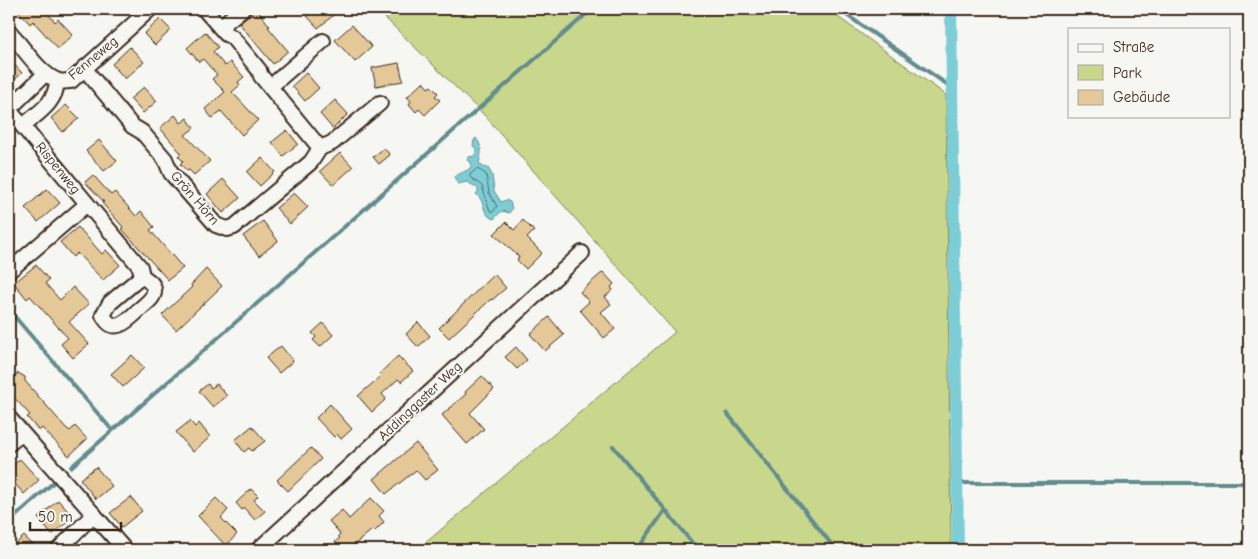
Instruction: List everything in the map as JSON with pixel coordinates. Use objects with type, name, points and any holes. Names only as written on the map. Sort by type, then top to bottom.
[{"type":"street","name":"Fenneweg","points":[[51,77],[63,82],[71,80],[150,9]]},
{"type":"street","points":[[204,9],[232,37],[259,70],[261,76],[320,148]]},
{"type":"street","points":[[220,27],[242,9]]},
{"type":"street","points":[[9,31],[51,77],[57,90],[53,99],[23,126]]},
{"type":"street","points":[[270,87],[323,42]]},
{"type":"street","name":"Grön Hörn","points":[[84,68],[132,126],[142,132],[164,159],[171,173],[216,225],[227,229],[240,224],[311,162],[320,148],[332,144],[380,103]]},
{"type":"street","points":[[9,109],[51,77]]},
{"type":"street","name":"Rispenweg","points":[[9,109],[140,267],[142,276]]},
{"type":"street","name":"Rispenweg","points":[[9,271],[88,204]]},
{"type":"street","name":"Addinggaster Weg","points":[[258,550],[582,253]]},
{"type":"street","points":[[9,418],[124,550]]},
{"type":"street","points":[[9,444],[21,433]]},
{"type":"street","points":[[58,550],[94,514]]},
{"type":"green space","points":[[376,9],[827,9],[946,95],[951,550],[417,550],[675,332],[486,117]]},
{"type":"water","points":[[476,138],[481,150],[479,163],[483,167],[488,168],[492,175],[494,191],[501,202],[506,200],[510,202],[512,209],[509,213],[500,212],[494,219],[487,214],[476,194],[478,188],[467,182],[458,184],[454,177],[471,167],[471,162],[467,160],[469,157],[475,156],[476,148],[473,146]]},
{"type":"building","points":[[16,9],[44,9],[55,22],[58,19],[73,35],[58,49],[33,21],[30,24]]},
{"type":"building","points":[[256,9],[288,51],[273,64],[239,23]]},
{"type":"building","points":[[316,9],[341,9],[318,28],[307,16]]},
{"type":"building","points":[[160,19],[171,30],[155,45],[144,34]]},
{"type":"building","points":[[352,25],[372,47],[355,62],[335,40]]},
{"type":"building","points":[[205,32],[218,47],[213,52],[225,66],[230,62],[244,77],[238,82],[240,85],[232,92],[258,120],[242,135],[221,111],[212,118],[205,109],[225,92],[212,79],[217,75],[203,59],[199,62],[187,48]]},
{"type":"building","points":[[130,47],[144,62],[125,79],[112,64]]},
{"type":"building","points":[[9,59],[22,73],[9,85]]},
{"type":"building","points":[[399,63],[403,81],[376,86],[372,68]]},
{"type":"building","points":[[306,73],[319,88],[305,101],[292,86]]},
{"type":"building","points":[[423,82],[428,88],[431,86],[438,93],[435,96],[440,100],[425,115],[419,109],[416,112],[409,104],[411,101],[407,97]]},
{"type":"building","points":[[144,87],[157,101],[143,113],[130,99]]},
{"type":"building","points":[[335,100],[348,114],[333,129],[320,114]]},
{"type":"building","points":[[66,105],[79,118],[63,132],[51,118]]},
{"type":"building","points":[[175,115],[181,123],[187,118],[194,128],[185,135],[210,161],[194,175],[180,164],[183,161],[178,156],[181,153],[160,128]]},
{"type":"building","points":[[287,130],[298,144],[283,156],[272,142]]},
{"type":"building","points":[[99,140],[117,161],[104,171],[86,151]]},
{"type":"building","points":[[384,148],[390,155],[379,164],[373,157]]},
{"type":"building","points":[[340,153],[353,167],[333,185],[320,171]]},
{"type":"building","points":[[262,158],[275,172],[260,186],[247,172]]},
{"type":"building","points":[[93,175],[111,195],[115,192],[136,216],[141,211],[154,227],[150,230],[183,268],[168,280],[122,229],[123,227],[102,203],[104,202],[85,182]]},
{"type":"building","points":[[223,179],[240,198],[223,213],[207,194]]},
{"type":"building","points":[[47,189],[60,203],[38,222],[25,208]]},
{"type":"building","points":[[294,193],[308,207],[290,224],[276,208]]},
{"type":"building","points":[[523,220],[534,231],[527,238],[542,253],[526,269],[517,260],[519,257],[494,234],[506,222],[514,230]]},
{"type":"building","points":[[263,221],[278,241],[259,256],[243,236]]},
{"type":"building","points":[[78,227],[102,254],[106,250],[120,265],[103,280],[77,253],[73,257],[60,242]]},
{"type":"building","points":[[36,265],[49,280],[45,283],[60,300],[73,287],[89,304],[69,322],[89,344],[73,358],[61,344],[68,338],[30,296],[27,299],[14,283]]},
{"type":"building","points":[[206,269],[222,286],[176,330],[162,315],[192,287],[191,285]]},
{"type":"building","points":[[603,272],[614,284],[611,287],[613,290],[605,297],[611,304],[601,312],[615,329],[604,338],[580,310],[589,302],[580,292]]},
{"type":"building","points":[[494,274],[506,288],[491,299],[449,338],[439,328]]},
{"type":"building","points":[[549,317],[564,335],[545,351],[530,334]]},
{"type":"building","points":[[418,322],[430,336],[418,347],[406,334]]},
{"type":"building","points":[[323,323],[333,335],[320,347],[313,340],[316,337],[312,333]]},
{"type":"building","points":[[281,346],[293,361],[279,373],[266,358]]},
{"type":"building","points":[[516,347],[527,360],[517,369],[505,357]]},
{"type":"building","points":[[132,355],[144,368],[123,387],[111,374]]},
{"type":"building","points":[[398,356],[413,371],[401,382],[398,379],[382,394],[386,399],[372,412],[358,396],[381,376],[379,374]]},
{"type":"building","points":[[18,373],[25,377],[25,381],[66,428],[70,431],[75,426],[87,439],[69,456],[42,428],[39,431],[27,417],[30,415],[9,392],[9,380]]},
{"type":"building","points":[[482,376],[494,389],[470,413],[484,429],[467,444],[442,415],[466,394],[465,392]]},
{"type":"building","points":[[208,384],[211,388],[217,384],[227,396],[213,407],[199,391]]},
{"type":"building","points":[[330,404],[352,429],[341,439],[337,434],[334,437],[316,418]]},
{"type":"building","points":[[190,421],[195,427],[199,423],[210,437],[193,452],[176,432]]},
{"type":"building","points":[[252,426],[265,441],[252,451],[249,448],[244,452],[235,440]]},
{"type":"building","points":[[416,443],[438,470],[425,480],[416,470],[386,494],[374,479]]},
{"type":"building","points":[[311,448],[321,459],[288,491],[277,480]]},
{"type":"building","points":[[20,459],[39,480],[24,494],[9,477],[9,469]]},
{"type":"building","points":[[96,467],[112,486],[96,499],[80,479]]},
{"type":"building","points":[[251,489],[258,496],[254,500],[265,511],[255,520],[244,508],[242,510],[236,503]]},
{"type":"building","points":[[131,497],[142,511],[122,527],[110,513]]},
{"type":"building","points":[[216,498],[228,510],[221,518],[237,534],[226,546],[198,516]]},
{"type":"building","points":[[371,498],[384,511],[379,516],[384,522],[374,532],[372,530],[348,550],[342,550],[335,542],[340,538],[338,536],[340,534],[329,521],[342,510],[349,519]]},
{"type":"building","points":[[58,500],[73,517],[52,535],[38,518]]},
{"type":"building","points":[[24,536],[38,550],[9,550]]},
{"type":"waterway","points":[[71,467],[592,9]]},
{"type":"waterway","points":[[838,9],[952,88]]},
{"type":"waterway","points":[[951,9],[958,550]]},
{"type":"waterway","points":[[9,310],[112,430]]},
{"type":"waterway","points":[[727,413],[836,550]]},
{"type":"waterway","points":[[613,446],[698,550]]},
{"type":"waterway","points":[[9,522],[54,482]]},
{"type":"waterway","points":[[956,483],[1249,483]]},
{"type":"waterway","points":[[637,550],[665,510]]}]
